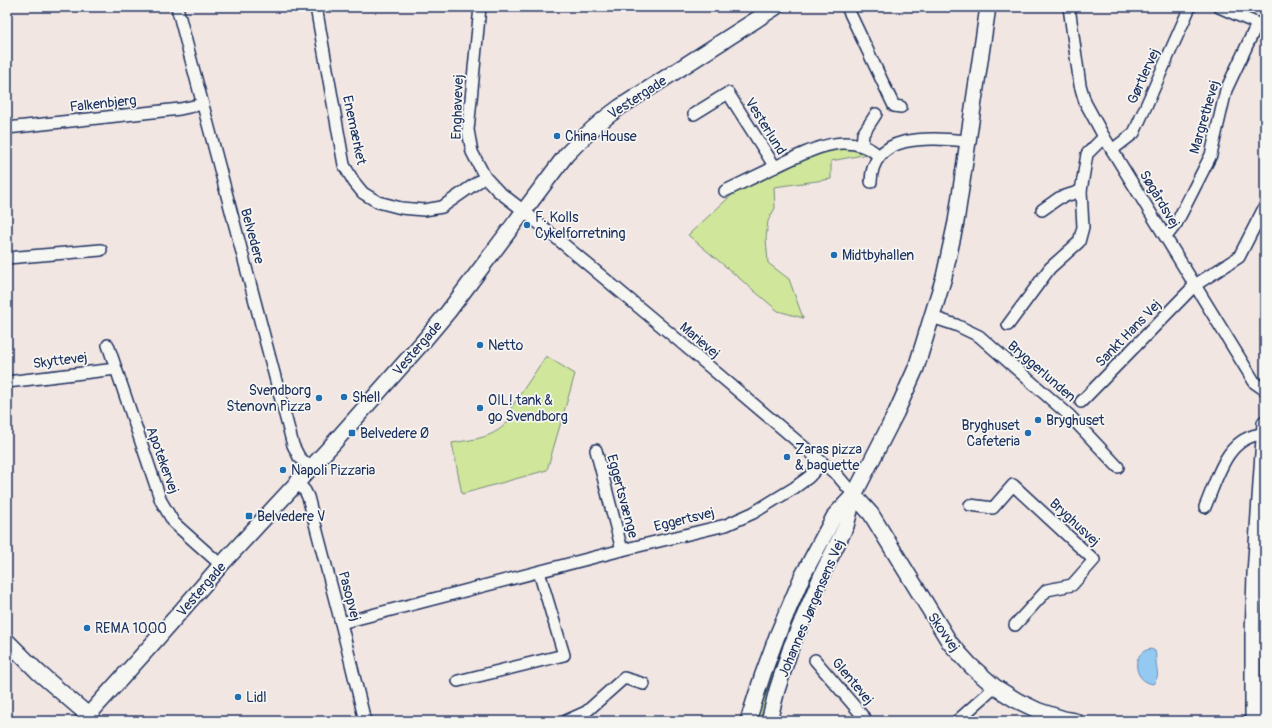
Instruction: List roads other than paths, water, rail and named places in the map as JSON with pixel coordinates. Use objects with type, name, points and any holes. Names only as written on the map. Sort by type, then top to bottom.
[{"type":"street","name":"Belvedere","points":[[177,7],[293,445],[299,457],[311,468]]},
{"type":"street","name":"Enemærket","points":[[316,7],[344,165],[354,182],[363,192],[378,202],[401,208],[424,210],[442,206],[485,178]]},
{"type":"street","name":"Enghavevej","points":[[480,7],[468,130],[472,152],[485,178],[498,191],[524,211]]},
{"type":"street","name":"Vestergade","points":[[88,719],[221,565],[311,468],[432,332],[566,155],[599,122],[620,107],[776,7]]},
{"type":"street","points":[[847,7],[894,106],[901,107]]},
{"type":"street","name":"Johannes Jørgensens Vej","points":[[769,721],[778,684],[791,647],[821,576],[846,526],[854,495],[896,413],[916,368],[932,317],[944,277],[952,240],[988,7]]},
{"type":"street","name":"Søgårdsvej","points":[[1069,7],[1080,85],[1085,102],[1104,137],[1255,383],[1265,390]]},
{"type":"street","name":"Gørtlervej","points":[[1112,150],[1134,133],[1190,7]]},
{"type":"street","points":[[1219,7],[1261,26]]},
{"type":"street","name":"Margrethevej","points":[[1166,237],[1176,224],[1211,155],[1226,90],[1261,26]]},
{"type":"street","name":"Vesterlund","points":[[694,114],[728,93],[775,167]]},
{"type":"street","name":"Falkenbjerg","points":[[7,128],[180,109],[202,104]]},
{"type":"street","points":[[862,146],[863,134],[876,114]]},
{"type":"street","points":[[1008,324],[1050,268],[1079,242],[1083,227],[1081,191],[1087,154],[1104,137]]},
{"type":"street","points":[[871,182],[872,168],[879,156],[894,145],[914,140],[948,139],[968,141]]},
{"type":"street","name":"Vesterlund","points":[[724,191],[816,148],[842,142],[871,149],[879,156]]},
{"type":"street","points":[[1042,210],[1059,198],[1081,191]]},
{"type":"street","name":"Sankt Hans Vej","points":[[1081,402],[1196,285],[1239,257],[1265,206]]},
{"type":"street","name":"Marievej","points":[[524,211],[837,475],[854,495]]},
{"type":"street","points":[[7,258],[101,250]]},
{"type":"street","name":"Bryggerlunden","points":[[932,317],[956,325],[979,336],[1070,416],[1118,467]]},
{"type":"street","name":"Apotekervej","points":[[108,345],[161,501],[174,523],[221,565]]},
{"type":"street","name":"Skyttevej","points":[[7,382],[116,369]]},
{"type":"street","points":[[1205,507],[1226,458],[1236,445],[1264,428]]},
{"type":"street","points":[[1253,721],[1253,636],[1262,511],[1264,428]]},
{"type":"street","name":"Eggertsvænge","points":[[596,450],[622,550]]},
{"type":"street","name":"Eggertsvej","points":[[341,623],[622,550],[726,525],[753,513],[794,488],[809,477],[822,463]]},
{"type":"street","name":"Pasopvej","points":[[297,482],[308,497],[365,721]]},
{"type":"street","name":"Bryghusvej","points":[[970,505],[992,508],[1013,485],[1094,560],[1072,585],[1047,590],[1015,625]]},
{"type":"street","name":"Johannes Jørgensens Vej","points":[[748,721],[776,636],[802,577],[835,515],[854,495]]},
{"type":"street","name":"Skovvej","points":[[854,495],[870,514],[950,643],[971,666],[995,687],[1016,700],[1039,711],[1064,719],[1076,721]]},
{"type":"street","points":[[458,681],[564,655],[538,572]]},
{"type":"street","points":[[7,641],[88,719]]},
{"type":"street","name":"Glentevej","points":[[815,660],[867,721]]},
{"type":"street","points":[[566,721],[586,712],[624,678],[644,684]]},
{"type":"street","points":[[957,721],[995,687]]},
{"type":"water","points":[[1151,649],[1155,651],[1158,673],[1153,684],[1146,682],[1141,678],[1137,666],[1137,660],[1140,655],[1144,651]]},
{"type":"place","name":"China House","points":[[557,136]]},
{"type":"place","name":"F. Kolls Cykelforretning","points":[[527,225]]},
{"type":"place","name":"Midtbyhallen","points":[[834,255]]},
{"type":"place","name":"Netto","points":[[480,345]]},
{"type":"place","name":"Shell","points":[[344,397]]},
{"type":"place","name":"Svendborg Stenovn Pizza","points":[[319,398]]},
{"type":"place","name":"OIL! tank & go Svendborg","points":[[480,408]]},
{"type":"place","name":"Bryghuset","points":[[1038,420]]},
{"type":"place","name":"Belvedere Ø","points":[[352,433]]},
{"type":"place","name":"Bryghuset Cafeteria","points":[[1028,433]]},
{"type":"place","name":"Zaras pizza & baguette","points":[[787,457]]},
{"type":"place","name":"Napoli Pizzaria","points":[[283,470]]},
{"type":"place","name":"Belvedere V","points":[[249,516]]},
{"type":"place","name":"REMA 1000","points":[[87,628]]},
{"type":"place","name":"Lidl","points":[[238,697]]}]
